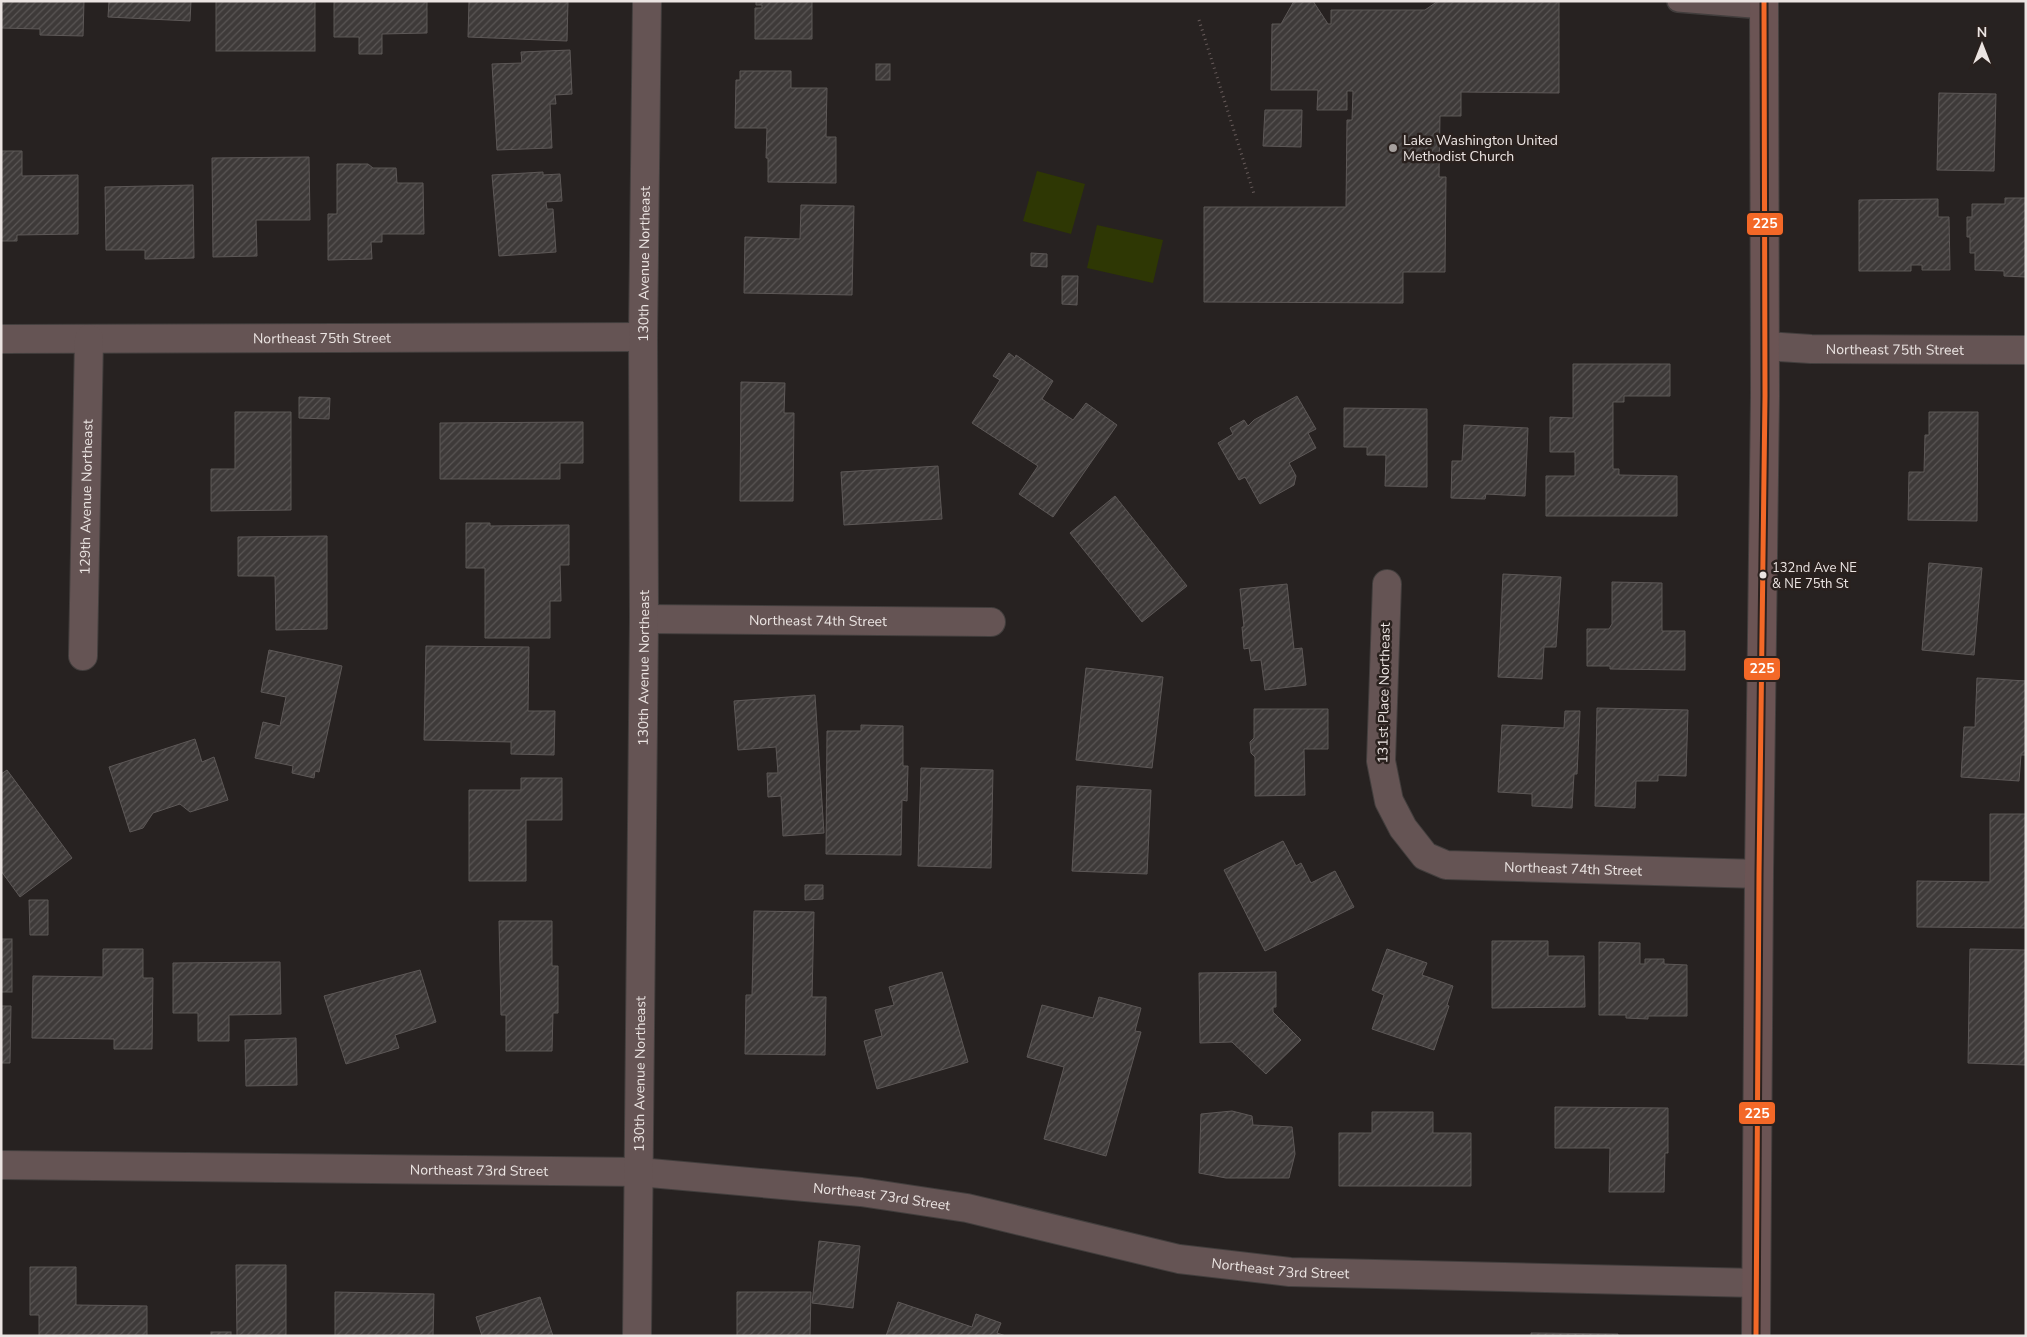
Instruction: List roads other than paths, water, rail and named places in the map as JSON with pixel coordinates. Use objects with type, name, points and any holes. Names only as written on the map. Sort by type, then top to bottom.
[{"type":"main road","points":[[1756,1336],[1765,346],[1764,5]]},
{"type":"street","name":"130th Avenue Northeast","points":[[636,1336],[644,618],[643,338],[647,1]]},
{"type":"street","name":"Northeast 75th Street","points":[[1,339],[643,338]]},
{"type":"street","name":"129th Avenue Northeast","points":[[83,656],[90,339]]},
{"type":"street","name":"Northeast 75th Street","points":[[1765,346],[2026,350]]},
{"type":"street","name":"131st Place Northeast","points":[[1387,584],[1381,761],[1389,801],[1403,828]]},
{"type":"street","name":"Northeast 74th Street","points":[[644,618],[991,622]]},
{"type":"street","name":"Northeast 74th Street","points":[[1403,828],[1425,856],[1446,865],[1759,874]]},
{"type":"street","name":"Northeast 73rd Street","points":[[1,1165],[639,1172],[861,1192],[966,1208],[1179,1259],[1290,1272],[1756,1283]]},
{"type":"lane","points":[[1678,1],[1764,5]]},
{"type":"place","name":"Lake Washington United Methodist Church","points":[[1393,148]]},
{"type":"place","name":"132nd Ave NE & NE 75th St","points":[[1763,575]]}]
